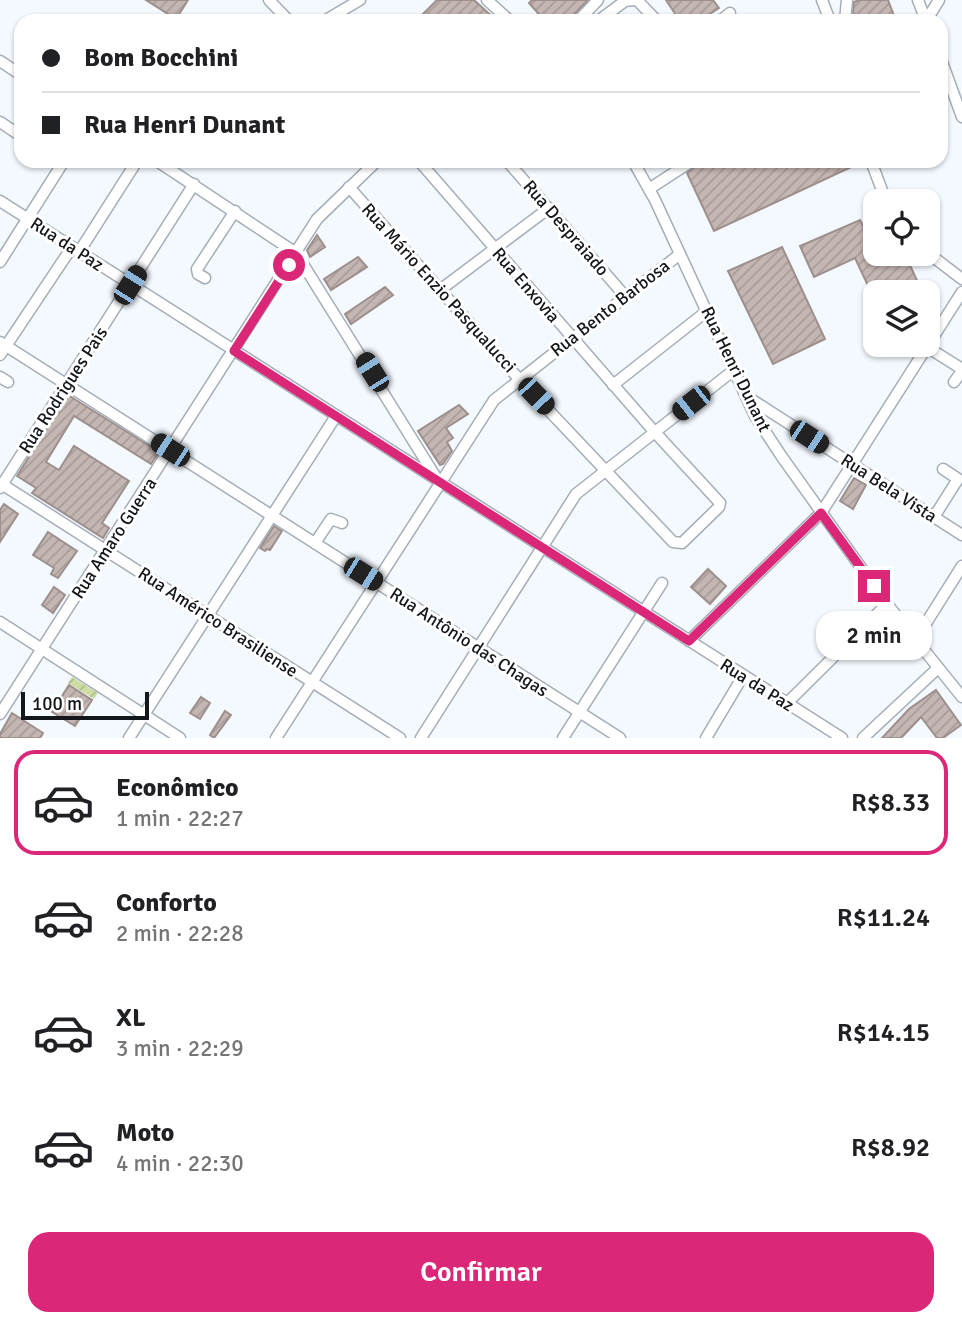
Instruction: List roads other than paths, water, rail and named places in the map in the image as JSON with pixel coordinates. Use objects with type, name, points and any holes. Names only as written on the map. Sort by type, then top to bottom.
[{"type":"street","points":[[269,0],[282,14]]},
{"type":"street","points":[[336,14],[359,0]]},
{"type":"street","points":[[585,14],[598,0]]},
{"type":"street","points":[[607,14],[625,1],[636,0],[650,14]]},
{"type":"street","points":[[491,1],[503,14]]},
{"type":"street","points":[[948,78],[962,117]]},
{"type":"street","points":[[0,261],[59,168]]},
{"type":"street","points":[[2,348],[132,168]]},
{"type":"street","points":[[168,168],[296,253],[439,482]]},
{"type":"street","name":"Rua Amaro Guerra","points":[[0,714],[321,214],[369,168]]},
{"type":"street","name":"Rua Enxovia","points":[[425,168],[613,385],[718,501],[719,507],[682,543],[673,542]]},
{"type":"street","name":"Rua Despraiado","points":[[513,168],[625,296]]},
{"type":"street","name":"Rua Henri Dunant","points":[[637,168],[755,416],[887,604],[962,697]]},
{"type":"street","points":[[649,189],[681,168]]},
{"type":"street","points":[[874,168],[882,189]]},
{"type":"street","name":"Rua Rodrigues Pais","points":[[1,485],[194,184]]},
{"type":"street","name":"Rua Mário Enzio Pasqualucci","points":[[349,187],[519,379],[673,542]]},
{"type":"street","name":"Rua da Paz","points":[[0,201],[842,738]]},
{"type":"street","points":[[440,290],[549,208]]},
{"type":"street","points":[[205,278],[198,274],[197,269],[235,211]]},
{"type":"street","name":"Rua Bento Barbosa","points":[[276,738],[494,400],[680,254]]},
{"type":"street","points":[[940,262],[962,279]]},
{"type":"street","points":[[940,327],[962,292]]},
{"type":"street","points":[[613,385],[707,311]]},
{"type":"street","name":"Rua Antônio das Chagas","points":[[2,348],[67,385],[620,738]]},
{"type":"street","points":[[940,356],[962,370],[954,383]]},
{"type":"street","points":[[689,641],[821,513],[921,357]]},
{"type":"street","points":[[421,738],[576,494],[734,370]]},
{"type":"street","name":"Rua Bela Vista","points":[[746,396],[962,535]]},
{"type":"street","points":[[130,738],[337,416]]},
{"type":"street","points":[[934,517],[958,479],[943,468]]},
{"type":"street","name":"Rua Américo Brasiliense","points":[[1,485],[400,738]]},
{"type":"street","points":[[315,543],[331,519],[342,523]]},
{"type":"street","points":[[916,639],[962,566]]},
{"type":"street","points":[[563,738],[662,583]]},
{"type":"street","points":[[787,703],[887,604]]},
{"type":"street","points":[[0,622],[180,738]]},
{"type":"street","points":[[863,738],[938,668]]},
{"type":"street","points":[[706,738],[743,676]]}]
